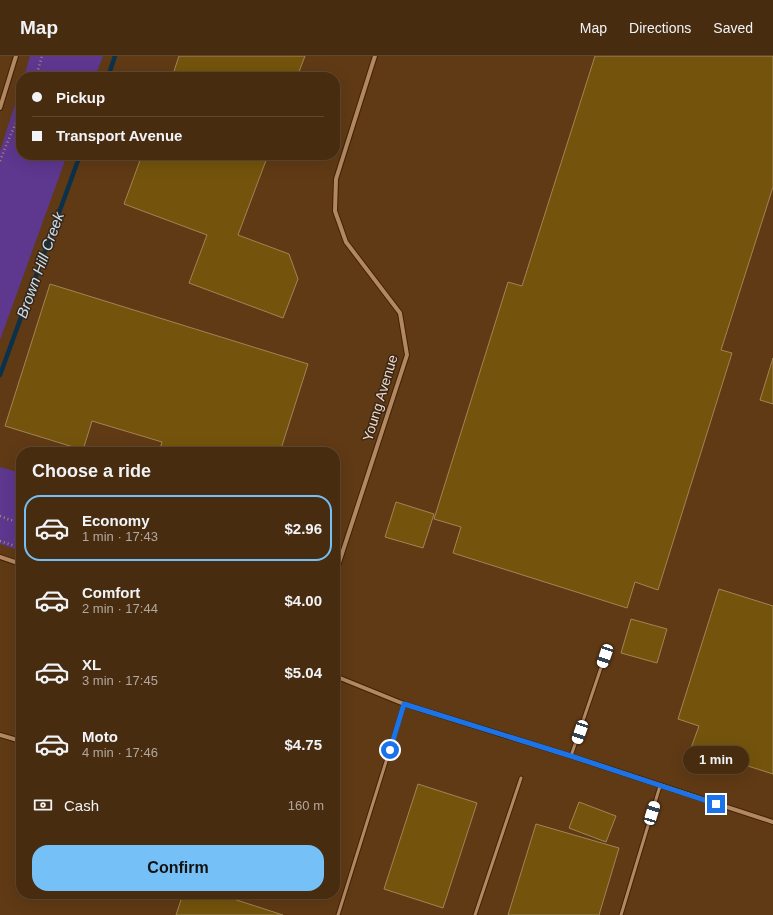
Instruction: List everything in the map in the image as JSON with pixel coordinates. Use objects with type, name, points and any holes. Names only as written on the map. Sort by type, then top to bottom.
[{"type":"street","points":[[0,108],[16,56]]},
{"type":"street","name":"Young Avenue","points":[[340,560],[407,355],[400,312],[346,242],[335,211],[336,179],[375,56]]},
{"type":"street","points":[[0,557],[16,562]]},
{"type":"street","points":[[340,678],[404,704],[571,756],[773,822]]},
{"type":"street","points":[[0,734],[16,739]]},
{"type":"lane","points":[[571,756],[605,656]]},
{"type":"lane","points":[[338,915],[404,704]]},
{"type":"lane","points":[[475,915],[521,778]]},
{"type":"lane","points":[[621,915],[660,786]]},
{"type":"path","points":[[37,72],[42,56]]},
{"type":"path","points":[[0,162],[16,123]]},
{"type":"path","points":[[0,516],[16,521]]},
{"type":"path","points":[[0,541],[16,546]]},
{"type":"shaded area","points":[[30,56],[103,56],[97,72],[25,72]]},
{"type":"shaded area","points":[[16,101],[16,160],[65,160],[0,340],[0,151]]},
{"type":"shaded area","points":[[0,467],[16,472],[16,549],[0,544]]},
{"type":"building","points":[[179,56],[305,56],[299,72],[174,72]]},
{"type":"building","points":[[595,56],[773,56],[773,187],[721,350],[732,353],[658,590],[635,582],[627,608],[453,553],[461,527],[434,519],[508,282],[522,286]]},
{"type":"building","points":[[140,160],[266,160],[238,235],[289,254],[298,279],[283,318],[189,283],[207,235],[124,204]]},
{"type":"building","points":[[50,284],[308,364],[282,447],[160,447],[162,442],[92,421],[84,447],[73,447],[5,426]]},
{"type":"building","points":[[773,358],[773,404],[760,400]]},
{"type":"building","points":[[396,502],[434,514],[423,548],[385,537]]},
{"type":"building","points":[[719,589],[773,606],[773,774],[691,748],[699,726],[678,719]]},
{"type":"building","points":[[631,619],[667,629],[657,663],[621,653]]},
{"type":"building","points":[[418,784],[477,803],[443,908],[384,889]]},
{"type":"building","points":[[579,802],[616,816],[606,842],[569,828]]},
{"type":"building","points":[[536,824],[619,848],[599,915],[508,915]]},
{"type":"building","points":[[181,899],[233,899],[283,915],[176,915]]},
{"type":"waterway","name":"Brown Hill Creek","points":[[110,72],[115,56]]},
{"type":"waterway","name":"Brown Hill Creek","points":[[0,375],[78,160]]},
{"type":"route","points":[[390,750],[404,704],[571,756],[716,804]]}]
